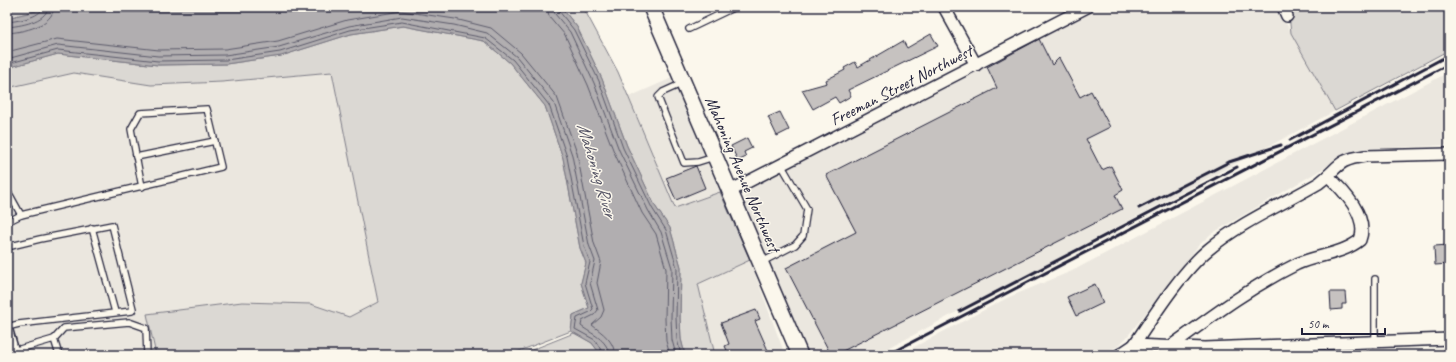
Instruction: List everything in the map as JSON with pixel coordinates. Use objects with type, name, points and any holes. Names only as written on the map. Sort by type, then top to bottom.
[{"type":"main road","name":"Mahoning Avenue Northwest","points":[[653,8],[683,83],[800,355]]},
{"type":"street","points":[[944,7],[976,65]]},
{"type":"street","name":"Freeman Street Northwest","points":[[730,191],[782,166],[1087,7]]},
{"type":"street","points":[[1119,355],[1134,345],[1161,306],[1194,263],[1210,248],[1239,228],[1328,176],[1341,162],[1352,158],[1449,154]]},
{"type":"street","points":[[1171,346],[1220,310],[1280,273],[1314,257],[1348,248],[1360,240],[1362,228],[1357,214],[1344,192],[1328,176]]},
{"type":"street","points":[[7,331],[13,353]]},
{"type":"street","points":[[1134,345],[1205,348],[1449,339]]},
{"type":"lane","points":[[689,29],[735,7]]},
{"type":"lane","points":[[683,83],[663,92],[658,97],[684,163],[698,162],[715,157]]},
{"type":"lane","points":[[7,222],[21,215],[142,187],[221,167],[207,109],[140,113],[131,129],[142,187]]},
{"type":"lane","points":[[136,157],[214,141]]},
{"type":"lane","points":[[760,263],[795,245],[803,236],[807,209],[782,166]]},
{"type":"lane","points":[[7,192],[21,215]]},
{"type":"lane","points":[[7,247],[92,228],[112,226],[133,309],[132,311],[46,320],[7,328]]},
{"type":"lane","points":[[92,228],[115,312]]},
{"type":"lane","points":[[1375,279],[1375,342]]},
{"type":"lane","points":[[13,353],[54,339],[64,328],[129,322],[146,328],[147,355]]},
{"type":"lane","points":[[54,339],[59,355]]},
{"type":"shaded area","points":[[7,7],[41,7],[36,11],[7,18]]},
{"type":"shaded area","points":[[561,7],[583,7],[618,72],[675,208],[720,192],[750,260],[698,284],[715,355],[685,355],[681,339],[680,318],[681,267],[670,228],[655,206],[627,146],[602,79],[577,27]]},
{"type":"shaded area","points":[[1099,7],[1277,7],[1335,111],[876,355],[809,355],[745,204],[745,196],[750,188]]},
{"type":"shaded area","points":[[1288,7],[1449,7],[1449,50],[1335,111],[1291,33]]},
{"type":"shaded area","points":[[403,26],[484,41],[510,63],[545,106],[563,158],[580,248],[586,263],[581,283],[589,308],[573,315],[571,331],[509,355],[456,355],[455,353],[452,355],[156,355],[147,314],[242,302],[311,304],[349,317],[378,302],[332,72],[222,82],[151,85],[74,73],[7,88],[7,68],[58,54],[158,65],[226,64],[281,56],[351,34]]},
{"type":"shaded area","points":[[332,72],[378,302],[349,317],[311,304],[242,302],[148,314],[156,355],[21,355],[7,308],[7,88],[74,73],[152,85],[222,82]]},
{"type":"shaded area","points":[[1449,72],[1449,145],[1355,150],[1211,234],[1198,246],[1127,337],[1117,347],[1097,355],[899,355],[1007,298],[1072,271]]},
{"type":"shaded area","points":[[672,78],[720,192],[675,208],[629,97]]},
{"type":"shaded area","points":[[750,260],[785,355],[715,355],[698,284]]},
{"type":"shaded area","points":[[574,333],[592,343],[601,355],[519,355]]},
{"type":"water","name":"Mahoning River","points":[[41,7],[561,7],[577,27],[602,79],[627,146],[655,206],[670,228],[681,267],[680,318],[681,339],[685,355],[601,355],[592,343],[571,331],[573,315],[589,308],[581,283],[586,263],[580,248],[563,158],[545,106],[510,63],[484,41],[403,26],[351,34],[281,56],[226,64],[158,65],[58,54],[7,68],[7,18],[36,11]]},
{"type":"building","points":[[931,34],[938,46],[848,90],[851,96],[839,103],[835,97],[813,109],[802,90],[827,83],[826,80],[845,70],[844,68],[855,62],[858,67],[903,41],[907,48]]},
{"type":"building","points":[[1039,39],[1052,65],[1059,58],[1080,97],[1091,91],[1110,127],[1086,139],[1102,170],[1111,166],[1123,190],[1115,195],[1122,209],[835,355],[831,355],[786,268],[856,232],[826,175],[997,88],[987,67]]},
{"type":"building","points":[[780,112],[789,130],[777,136],[768,117]]},
{"type":"building","points":[[747,138],[752,148],[744,152],[746,157],[738,161],[731,146]]},
{"type":"building","points":[[696,166],[705,188],[676,200],[666,178]]},
{"type":"building","points":[[1449,245],[1449,264],[1435,265],[1434,246]]},
{"type":"building","points":[[1095,284],[1103,303],[1076,316],[1067,297]]},
{"type":"building","points":[[1330,292],[1345,292],[1346,304],[1342,304],[1342,309],[1331,310]]},
{"type":"building","points":[[756,310],[760,319],[755,321],[770,355],[729,355],[725,346],[729,344],[721,323]]},
{"type":"railway","points":[[1290,140],[1449,55]]},
{"type":"railway","points":[[887,355],[1449,64]]},
{"type":"railway","points":[[1139,208],[1229,162],[1281,145]]},
{"type":"railway","points":[[960,311],[1237,167]]}]
